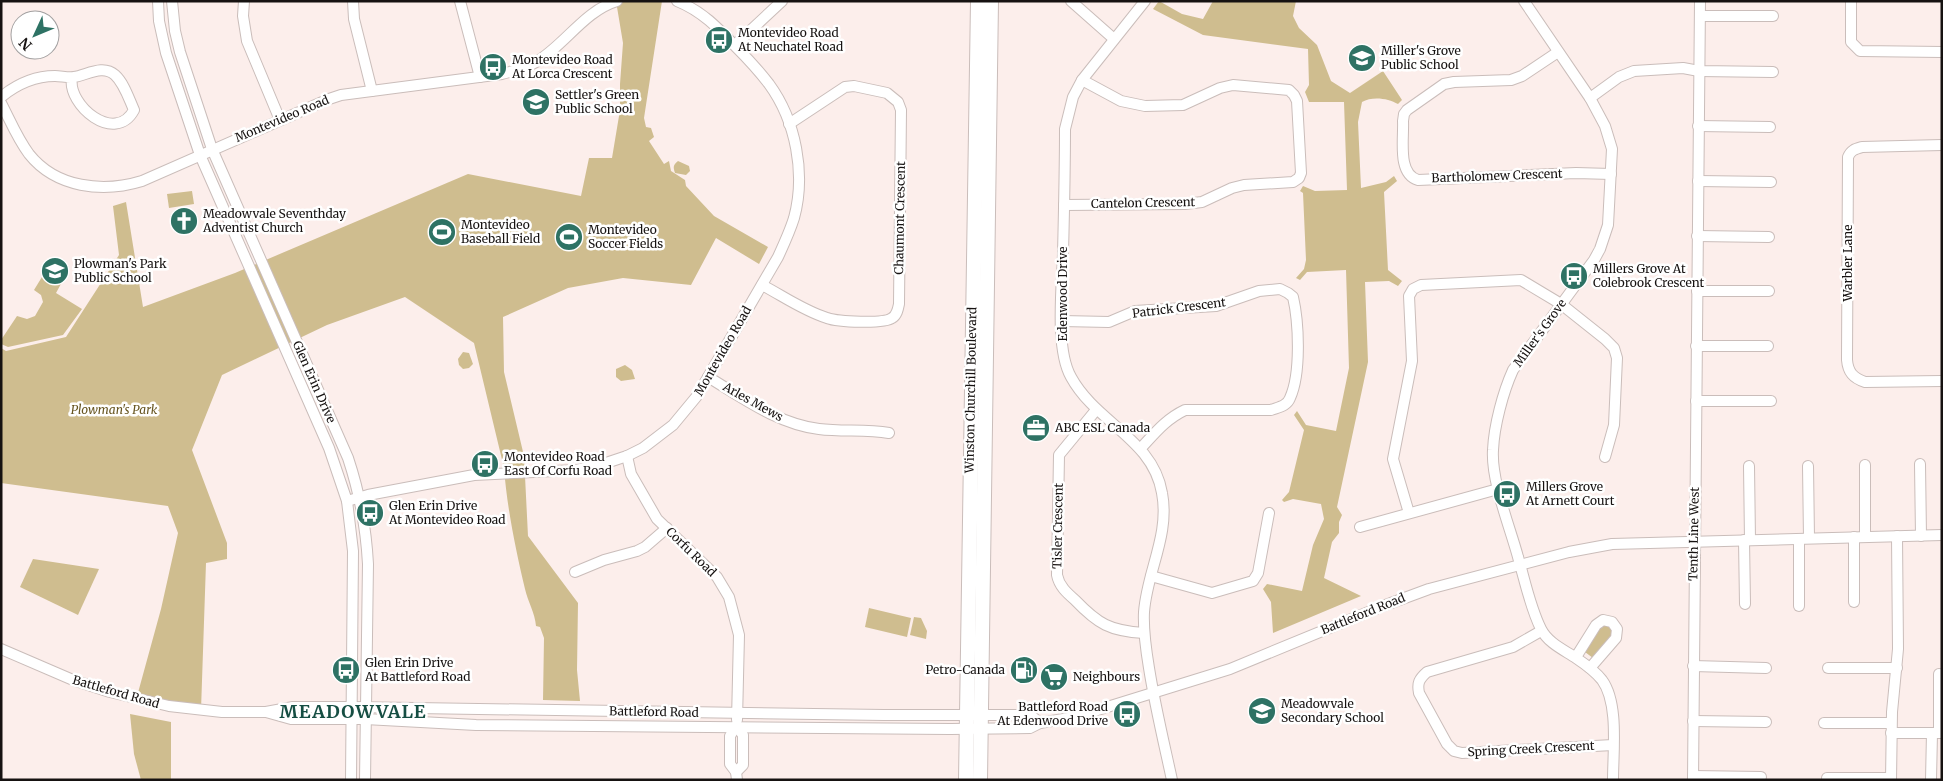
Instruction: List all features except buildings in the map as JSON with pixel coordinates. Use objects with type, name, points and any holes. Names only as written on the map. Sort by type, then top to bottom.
[{"type":"main road","name":"Winston Churchill Boulevard","points":[[978,1],[974,723],[980,780]]},
{"type":"main road","name":"Winston Churchill Boulevard","points":[[966,780],[974,723],[991,1]]},
{"type":"street","name":"Glen Erin Drive","points":[[158,1],[159,21],[166,53],[200,155],[329,448],[347,501],[354,551],[351,780]]},
{"type":"street","name":"Glen Erin Drive","points":[[172,1],[175,31],[180,52],[212,149],[348,458],[360,497],[365,522],[368,564],[364,780]]},
{"type":"street","points":[[244,1],[243,16],[246,41],[280,120]]},
{"type":"street","points":[[353,1],[354,19],[372,92]]},
{"type":"street","points":[[460,1],[480,77]]},
{"type":"street","name":"Montevideo Road","points":[[1,103],[21,142],[41,166],[54,174],[83,185],[99,188],[124,186],[142,180],[329,99],[502,74],[536,62],[604,4],[617,1]]},
{"type":"street","name":"Montevideo Road","points":[[347,501],[474,475],[576,470],[600,465],[627,456],[643,448],[673,425],[698,396],[762,285],[786,239],[794,217],[798,196],[796,145],[781,104],[770,85],[735,45],[704,16],[690,6],[677,1]]},
{"type":"street","points":[[735,45],[782,1]]},
{"type":"street","points":[[1070,1],[1114,39]]},
{"type":"street","name":"Edenwood Drive","points":[[1145,1],[1082,80],[1073,97],[1065,129],[1063,355],[1070,375],[1084,397],[1096,410],[1141,448],[1159,478],[1164,506],[1162,535],[1144,611],[1144,633],[1153,693],[1172,780]]},
{"type":"street","name":"Miller's Grove","points":[[1524,1],[1590,98],[1605,126],[1612,150],[1612,174],[1608,225],[1600,249],[1513,370],[1508,382],[1493,450],[1498,488],[1542,631],[1556,646],[1576,657],[1590,668],[1602,680],[1610,697],[1613,780]]},
{"type":"street","name":"Tenth Line West","points":[[1700,1],[1693,778],[1761,776]]},
{"type":"street","points":[[1851,1],[1851,42],[1860,51],[1942,52]]},
{"type":"street","points":[[1700,16],[1773,16]]},
{"type":"street","name":"Bartholomew Crescent","points":[[1558,52],[1522,76],[1512,80],[1444,84],[1414,104],[1404,114],[1403,121],[1404,165],[1406,172],[1412,178],[1418,180],[1576,173],[1612,174]]},
{"type":"street","points":[[1590,98],[1619,77],[1634,71],[1682,68],[1699,71],[1773,72]]},
{"type":"street","points":[[1,96],[12,88],[41,76],[72,78],[98,70],[115,75],[134,110],[124,121],[106,124],[80,105],[72,87],[72,78]]},
{"type":"street","name":"Cantelon Crescent","points":[[1064,205],[1169,205],[1202,202],[1232,188],[1244,185],[1293,182],[1299,178],[1301,173],[1297,101],[1288,90],[1233,85],[1220,88],[1183,104],[1144,106],[1121,101],[1082,80]]},
{"type":"street","name":"Chaumont Crescent","points":[[762,285],[829,319],[882,321],[892,319],[897,312],[899,304],[901,110],[898,102],[886,93],[862,86],[845,87],[789,124]]},
{"type":"street","points":[[1698,126],[1770,127]]},
{"type":"street","name":"Warbler Lane","points":[[1942,145],[1862,147],[1853,149],[1850,152],[1848,157],[1847,340],[1848,369],[1855,378],[1865,382],[1942,381]]},
{"type":"street","points":[[1698,181],[1771,182]]},
{"type":"street","points":[[1697,236],[1770,237]]},
{"type":"street","points":[[1409,513],[1393,459],[1411,371],[1409,296],[1413,289],[1421,285],[1521,280],[1561,304],[1605,338],[1614,348],[1617,358],[1614,426],[1605,457]]},
{"type":"street","name":"Patrick Crescent","points":[[1062,321],[1109,322],[1135,311],[1216,306],[1259,291],[1280,289],[1288,292],[1293,297],[1298,357],[1290,398],[1284,406],[1272,410],[1185,410],[1163,423],[1141,448]]},
{"type":"street","points":[[1697,291],[1768,291]]},
{"type":"street","points":[[1696,346],[1768,346]]},
{"type":"street","name":"Arles Mews","points":[[708,377],[763,410],[785,420],[820,429],[889,433]]},
{"type":"street","points":[[1696,401],[1771,401]]},
{"type":"street","name":"Tisler Crescent","points":[[1096,410],[1059,455],[1058,582],[1092,618],[1114,629],[1144,633]]},
{"type":"street","name":"Corfu Road","points":[[627,456],[632,474],[657,519],[717,577],[729,597],[739,635],[736,726]]},
{"type":"street","points":[[1920,464],[1921,536]]},
{"type":"street","points":[[1865,465],[1865,537]]},
{"type":"street","points":[[1744,604],[1749,466]]},
{"type":"street","points":[[1799,606],[1808,466]]},
{"type":"street","points":[[1360,527],[1498,488]]},
{"type":"street","points":[[1151,576],[1212,593],[1253,581],[1258,573],[1269,512]]},
{"type":"street","points":[[575,572],[604,560],[637,551],[645,547],[667,528]]},
{"type":"street","name":"Battleford Road","points":[[1,649],[73,680],[142,701],[201,710],[266,712],[293,707],[352,707],[737,714],[974,723],[1030,728],[1040,723],[1075,717],[1230,669],[1429,589],[1599,545],[1942,535]]},
{"type":"street","points":[[1827,778],[1891,779],[1891,728],[1897,668],[1897,536]]},
{"type":"street","points":[[1854,537],[1854,602]]},
{"type":"street","points":[[1576,657],[1596,625],[1603,620],[1612,622],[1617,629],[1616,638],[1590,668]]},
{"type":"street","name":"Spring Creek Crescent","points":[[1542,631],[1513,647],[1427,672],[1420,678],[1419,693],[1447,744],[1454,751],[1462,753],[1613,745]]},
{"type":"street","points":[[1693,666],[1766,668]]},
{"type":"street","points":[[1828,668],[1897,668]]},
{"type":"street","points":[[1931,780],[1937,733],[1939,674]]},
{"type":"street","name":"Battleford Road","points":[[266,712],[291,719],[365,719],[476,725],[736,726],[974,723]]},
{"type":"street","points":[[1693,721],[1766,722]]},
{"type":"street","points":[[1824,723],[1937,733]]},
{"type":"street","points":[[736,726],[743,735],[743,765],[736,776]]},
{"type":"green space","name":"Plowman's Park","points":[[616,1],[662,1],[644,118],[646,127],[651,128],[654,137],[649,141],[664,164],[669,161],[671,171],[685,180],[686,186],[714,216],[768,247],[759,264],[716,238],[691,285],[623,278],[568,288],[503,317],[504,372],[524,456],[528,536],[578,603],[577,670],[580,701],[543,700],[544,638],[540,627],[536,626],[518,560],[507,498],[504,468],[474,343],[405,297],[327,325],[222,375],[192,450],[227,543],[227,559],[206,563],[201,710],[136,700],[161,609],[178,533],[168,506],[1,483],[1,348],[6,351],[66,337],[119,255],[113,206],[126,202],[143,307],[235,273],[468,174],[581,196],[589,158],[612,158],[620,110],[623,43]]},
{"type":"green space","points":[[1159,1],[1182,14],[1203,19],[1213,1],[1296,1],[1293,16],[1299,28],[1317,45],[1331,81],[1350,93],[1383,71],[1402,100],[1398,104],[1380,98],[1362,102],[1358,122],[1361,188],[1386,182],[1394,176],[1397,181],[1384,192],[1388,270],[1402,281],[1398,286],[1389,281],[1365,282],[1368,362],[1337,507],[1342,515],[1339,522],[1339,533],[1332,542],[1324,578],[1361,596],[1273,633],[1271,602],[1263,589],[1267,584],[1302,591],[1313,545],[1324,519],[1321,504],[1293,499],[1284,502],[1282,500],[1289,492],[1304,430],[1294,415],[1297,411],[1306,425],[1336,431],[1349,368],[1346,270],[1307,272],[1300,280],[1296,278],[1304,269],[1306,260],[1303,193],[1300,191],[1303,186],[1315,191],[1347,190],[1344,102],[1309,102],[1305,92],[1309,85],[1308,49],[1203,35],[1153,9]]},
{"type":"green space","points":[[678,161],[689,166],[690,171],[686,175],[675,173],[674,166]]},
{"type":"green space","points":[[192,191],[194,204],[169,208],[167,194]]},
{"type":"green space","points":[[45,272],[62,282],[56,293],[82,309],[63,335],[8,347],[1,344],[1,340],[17,316],[27,319],[35,316],[43,302],[41,295],[34,290]]},
{"type":"green space","points":[[463,352],[469,353],[473,364],[469,368],[463,369],[459,365],[458,359]]},
{"type":"green space","points":[[625,365],[632,370],[635,379],[621,381],[616,377],[616,369]]},
{"type":"green space","points":[[33,559],[99,569],[78,615],[20,587]]},
{"type":"green space","points":[[869,608],[911,618],[907,637],[865,627]]},
{"type":"green space","points":[[914,617],[921,618],[927,631],[926,639],[910,635]]},
{"type":"green space","points":[[1608,625],[1612,628],[1613,633],[1593,658],[1585,652],[1597,632]]},
{"type":"green space","points":[[130,714],[171,722],[171,780],[141,780],[134,754]]},
{"type":"place","name":"Montevideo Road At Neuchatel Road","points":[[719,40]]},
{"type":"place","name":"Miller's Grove Public School","points":[[1362,58]]},
{"type":"place","name":"Montevideo Road At Lorca Crescent","points":[[493,67]]},
{"type":"place","name":"Settler's Green Public School","points":[[536,102]]},
{"type":"place","name":"Meadowvale Seventhday Adventist Church","points":[[184,221]]},
{"type":"place","name":"Montevideo Baseball Field","points":[[442,232]]},
{"type":"place","name":"Montevideo Soccer Fields","points":[[569,237]]},
{"type":"place","name":"Plowman's Park Public School","points":[[55,271]]},
{"type":"place","name":"Millers Grove At Colebrook Crescent","points":[[1574,276]]},
{"type":"place","name":"ABC ESL Canada","points":[[1036,428]]},
{"type":"place","name":"Montevideo Road East Of Corfu Road","points":[[485,464]]},
{"type":"place","name":"Millers Grove At Arnett Court","points":[[1507,494]]},
{"type":"place","name":"Glen Erin Drive At Montevideo Road","points":[[370,513]]},
{"type":"place","name":"Glen Erin Drive At Battleford Road","points":[[346,670]]},
{"type":"place","name":"Petro-Canada","points":[[1024,670]]},
{"type":"place","name":"Neighbours","points":[[1054,677]]},
{"type":"place","name":"Meadowvale Secondary School","points":[[1262,711]]},
{"type":"place","name":"Battleford Road At Edenwood Drive","points":[[1127,714]]},
{"type":"district","name":"MEADOWVALE","points":[[353,712]]}]
